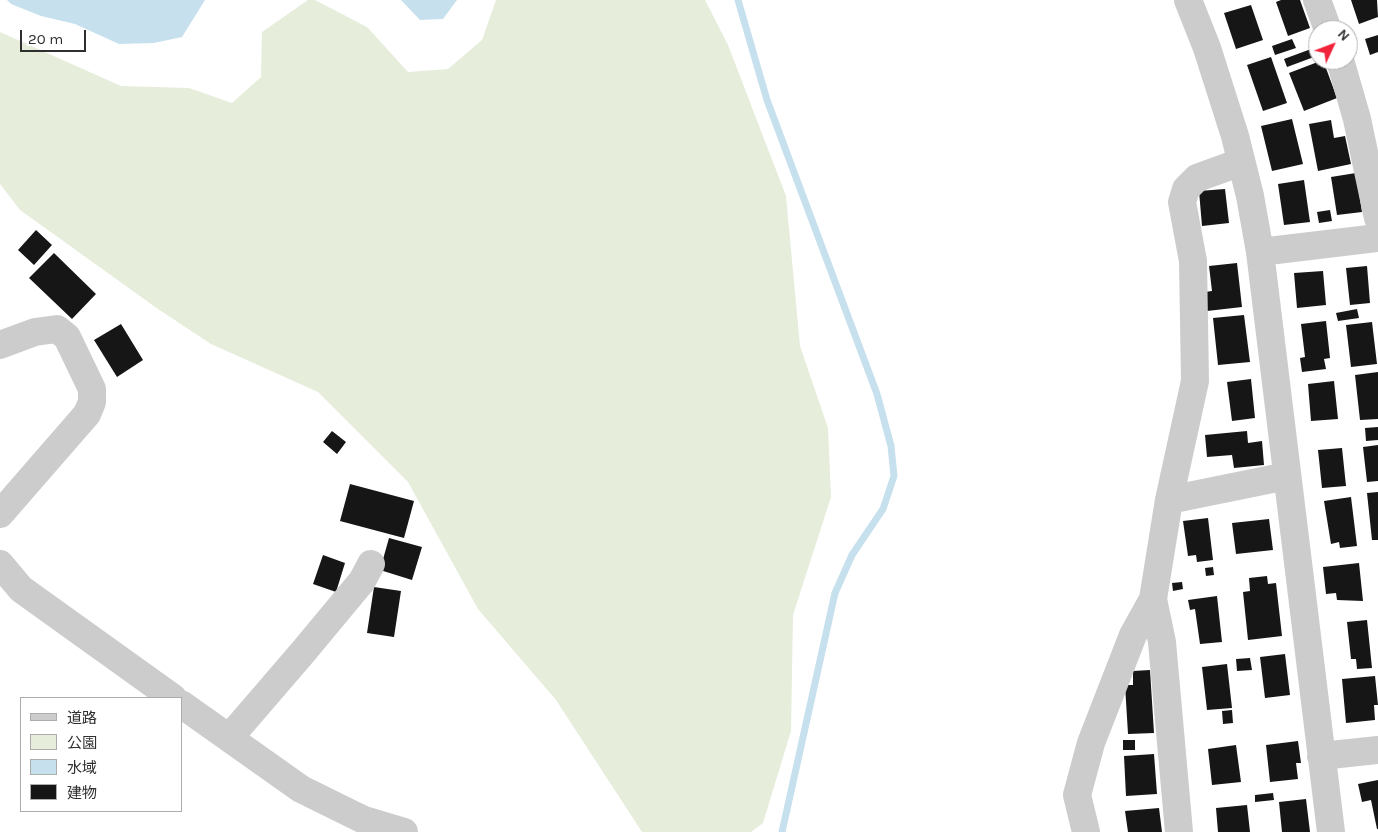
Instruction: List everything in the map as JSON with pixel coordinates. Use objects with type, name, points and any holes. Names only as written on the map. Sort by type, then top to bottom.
[{"type":"street","points":[[1188,0],[1207,48],[1241,162],[1260,252],[1331,832]]},
{"type":"street","points":[[1317,0],[1324,20]]},
{"type":"street","points":[[1343,70],[1360,128],[1378,218]]},
{"type":"street","points":[[1086,832],[1077,795],[1089,752],[1133,635],[1153,599],[1169,500],[1194,381],[1193,261],[1182,196],[1190,183],[1197,178],[1241,162]]},
{"type":"street","points":[[1260,252],[1378,238]]},
{"type":"street","points":[[0,345],[35,332],[57,330],[68,337],[92,389],[92,402],[88,414],[0,514]]},
{"type":"street","points":[[1169,500],[1287,476]]},
{"type":"street","points":[[0,564],[21,589],[172,697]]},
{"type":"street","points":[[228,738],[304,652],[362,580],[370,564]]},
{"type":"street","points":[[1153,599],[1162,642],[1179,832]]},
{"type":"street","points":[[182,705],[301,789],[364,820],[404,832]]},
{"type":"street","points":[[1321,756],[1378,750]]},
{"type":"green space","points":[[308,0],[315,0],[367,27],[408,72],[448,69],[482,40],[496,0],[705,0],[728,45],[786,196],[800,346],[828,428],[831,497],[793,615],[791,731],[763,823],[751,832],[642,832],[556,700],[478,609],[408,482],[318,392],[211,344],[158,309],[20,210],[0,184],[0,32],[121,86],[189,88],[232,103],[261,77],[262,32]]},
{"type":"water","points":[[7,0],[205,0],[182,37],[154,43],[119,44],[75,24],[41,16],[11,4]]},
{"type":"water","points":[[401,0],[457,0],[443,19],[420,20]]},
{"type":"building","points":[[1281,0],[1300,0],[1308,22],[1308,29],[1288,36],[1276,2]]},
{"type":"building","points":[[1351,0],[1377,0],[1378,17],[1359,24]]},
{"type":"building","points":[[1251,5],[1263,40],[1236,49],[1224,13]]},
{"type":"building","points":[[1378,35],[1378,52],[1370,55],[1365,39]]},
{"type":"building","points":[[1292,39],[1296,48],[1275,55],[1272,46]]},
{"type":"building","points":[[1308,50],[1308,59],[1287,67],[1284,59]]},
{"type":"building","points":[[1271,57],[1287,103],[1263,111],[1247,65]]},
{"type":"building","points":[[1308,66],[1308,70],[1327,70],[1337,98],[1304,111],[1289,73]]},
{"type":"building","points":[[1292,119],[1303,164],[1272,171],[1261,126]]},
{"type":"building","points":[[1331,120],[1334,138],[1345,136],[1351,164],[1318,171],[1309,124]]},
{"type":"building","points":[[1356,173],[1362,212],[1337,215],[1331,177]]},
{"type":"building","points":[[1304,180],[1310,222],[1284,225],[1278,184]]},
{"type":"building","points":[[1225,189],[1229,223],[1202,226],[1199,191]]},
{"type":"building","points":[[1330,210],[1332,221],[1319,223],[1317,212]]},
{"type":"building","points":[[36,230],[52,245],[34,265],[18,250]]},
{"type":"building","points":[[54,253],[96,294],[72,319],[29,278]]},
{"type":"building","points":[[1237,263],[1242,307],[1207,311],[1205,292],[1212,291],[1209,266]]},
{"type":"building","points":[[1367,266],[1370,303],[1350,305],[1346,268]]},
{"type":"building","points":[[1323,271],[1326,305],[1297,308],[1294,273]]},
{"type":"building","points":[[1357,309],[1359,318],[1338,321],[1336,313]]},
{"type":"building","points":[[1244,315],[1250,362],[1218,365],[1213,318]]},
{"type":"building","points":[[1326,321],[1330,358],[1324,359],[1326,369],[1302,372],[1300,358],[1305,357],[1301,324]]},
{"type":"building","points":[[1372,322],[1377,364],[1351,367],[1346,325]]},
{"type":"building","points":[[121,324],[143,360],[117,377],[94,340]]},
{"type":"building","points":[[1378,372],[1378,419],[1360,420],[1355,375]]},
{"type":"building","points":[[1251,379],[1255,418],[1232,421],[1227,382]]},
{"type":"building","points":[[1334,381],[1338,419],[1311,421],[1308,384]]},
{"type":"building","points":[[1378,427],[1378,440],[1366,441],[1365,428]]},
{"type":"building","points":[[332,431],[346,442],[337,454],[323,442]]},
{"type":"building","points":[[1247,431],[1248,443],[1262,441],[1264,465],[1234,468],[1232,455],[1207,457],[1205,435]]},
{"type":"building","points":[[1378,445],[1378,481],[1367,482],[1363,447]]},
{"type":"building","points":[[1342,448],[1346,486],[1322,488],[1318,450]]},
{"type":"building","points":[[350,484],[414,501],[404,538],[340,521]]},
{"type":"building","points":[[1378,492],[1378,540],[1372,540],[1367,493]]},
{"type":"building","points":[[1351,497],[1357,546],[1340,548],[1339,542],[1331,544],[1324,501]]},
{"type":"building","points":[[1208,518],[1213,560],[1197,562],[1196,555],[1188,556],[1183,521]]},
{"type":"building","points":[[1269,519],[1273,550],[1236,554],[1232,523]]},
{"type":"building","points":[[389,538],[422,547],[412,580],[380,570]]},
{"type":"building","points":[[323,555],[345,563],[336,592],[313,584]]},
{"type":"building","points":[[1359,563],[1363,601],[1337,600],[1336,593],[1326,594],[1323,567]]},
{"type":"building","points":[[1213,567],[1214,575],[1206,576],[1205,568]]},
{"type":"building","points":[[1267,576],[1268,584],[1276,583],[1282,636],[1248,640],[1243,592],[1250,591],[1249,578]]},
{"type":"building","points":[[1182,582],[1183,589],[1173,591],[1172,583]]},
{"type":"building","points":[[374,587],[401,591],[394,637],[367,633]]},
{"type":"building","points":[[1217,596],[1222,642],[1200,644],[1195,609],[1190,610],[1188,600]]},
{"type":"building","points":[[1367,620],[1372,668],[1357,669],[1356,659],[1351,659],[1347,622]]},
{"type":"building","points":[[1285,654],[1290,695],[1265,698],[1260,657]]},
{"type":"building","points":[[1250,658],[1252,670],[1237,671],[1236,659]]},
{"type":"building","points":[[1227,664],[1232,708],[1207,710],[1202,667]]},
{"type":"building","points":[[1150,670],[1154,733],[1128,734],[1125,685],[1133,685],[1133,671]]},
{"type":"building","points":[[1375,676],[1378,705],[1374,705],[1375,720],[1346,723],[1342,679]]},
{"type":"building","points":[[1232,710],[1233,723],[1223,724],[1222,711]]},
{"type":"building","points":[[1123,740],[1135,740],[1135,750],[1123,750]]},
{"type":"building","points":[[1298,741],[1301,763],[1296,763],[1298,779],[1270,782],[1266,745]]},
{"type":"building","points":[[1236,745],[1241,782],[1212,785],[1208,749]]},
{"type":"building","points":[[1154,754],[1157,794],[1126,796],[1124,756]]},
{"type":"building","points":[[1378,780],[1377,829],[1371,800],[1362,802],[1358,784]]},
{"type":"building","points":[[1273,793],[1274,800],[1255,802],[1255,795]]},
{"type":"building","points":[[1306,799],[1310,832],[1282,832],[1279,802]]},
{"type":"building","points":[[1247,805],[1250,832],[1218,832],[1216,808]]},
{"type":"building","points":[[1159,808],[1162,832],[1128,832],[1125,811]]},
{"type":"waterway","points":[[738,0],[767,100],[877,394],[891,446],[894,476],[883,509],[852,555],[835,593],[782,832]]}]
